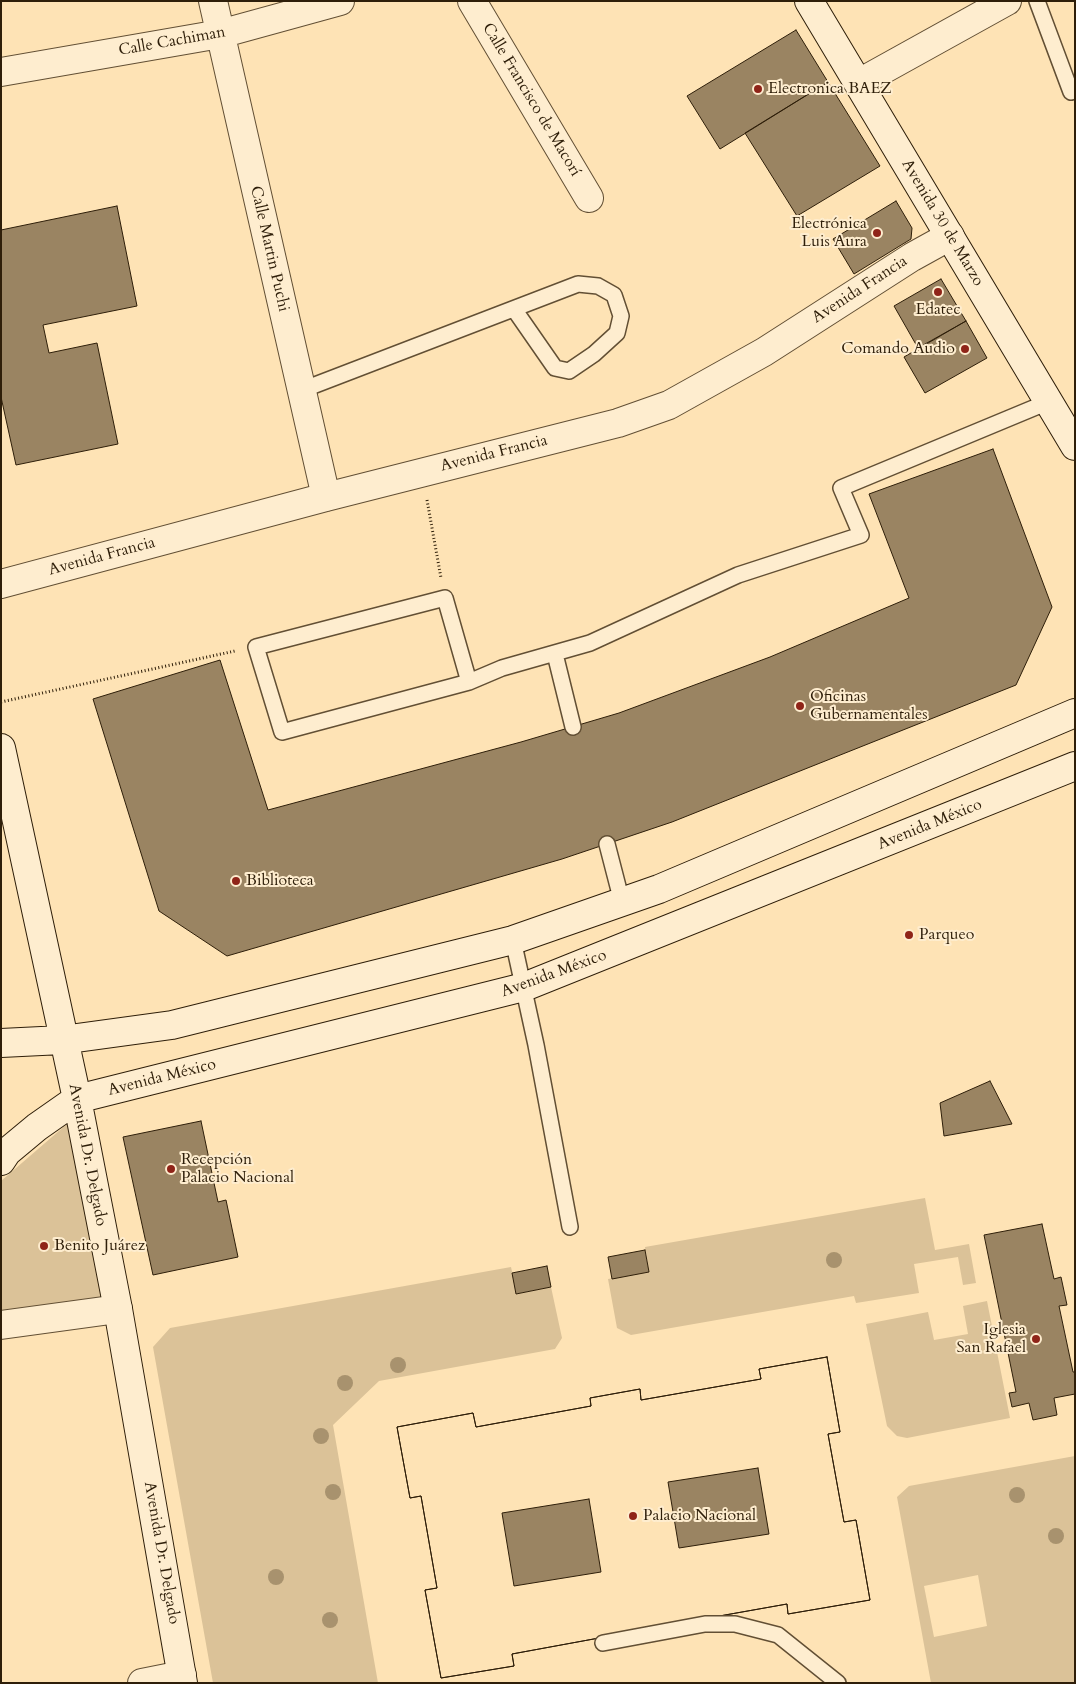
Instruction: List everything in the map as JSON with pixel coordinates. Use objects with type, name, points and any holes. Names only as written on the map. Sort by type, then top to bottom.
[{"type":"main road","name":"Calle Martin Puchi","points":[[213,1],[326,497]]},
{"type":"main road","name":"Calle Cachiman","points":[[1,72],[220,34],[340,1]]},
{"type":"main road","name":"Calle Francisco de Macorí","points":[[472,1],[589,198]]},
{"type":"main road","name":"Avenida 30 de Marzo","points":[[809,1],[1075,446]]},
{"type":"main road","points":[[859,83],[1007,1]]},
{"type":"main road","name":"Avenida Francia","points":[[1,584],[326,497],[618,423],[669,405],[764,352],[912,257],[950,236]]},
{"type":"main road","points":[[1,1043],[62,1040],[172,1025],[513,940],[659,889],[1075,713]]},
{"type":"main road","name":"Avenida Dr. Delgado","points":[[1,748],[76,1099],[118,1309],[183,1679]]},
{"type":"main road","name":"Avenida México","points":[[1,1161],[7,1152],[37,1127],[76,1099],[524,987],[1075,766]]},
{"type":"main road","points":[[1,1325],[118,1309]]},
{"type":"main road","points":[[142,1683],[183,1679]]},
{"type":"lane","points":[[1037,1],[1071,92]]},
{"type":"lane","points":[[302,390],[578,284],[598,286],[614,295],[621,316],[617,333],[594,354],[569,371],[555,368],[514,309]]},
{"type":"lane","points":[[469,682],[445,598],[256,646],[282,732],[469,682],[502,668],[590,643],[738,575],[861,535],[841,488],[1048,402]]},
{"type":"lane","points":[[555,654],[573,727]]},
{"type":"lane","points":[[607,844],[622,902]]},
{"type":"lane","points":[[513,940],[524,987],[570,1227]]},
{"type":"lane","points":[[603,1643],[705,1624],[736,1624],[778,1635],[838,1683]]},
{"type":"path","points":[[422,473],[445,598]]},
{"type":"path","points":[[1,702],[256,646]]},
{"type":"shaded area","points":[[74,1118],[110,1301],[1,1317],[1,1181]]},
{"type":"shaded area","points":[[925,1198],[935,1250],[969,1244],[976,1283],[963,1285],[958,1257],[914,1264],[919,1293],[856,1303],[854,1296],[631,1335],[617,1328],[608,1279],[649,1272],[645,1247]]},
{"type":"shaded area","points":[[511,1267],[517,1294],[551,1287],[562,1338],[555,1349],[379,1381],[333,1425],[378,1683],[213,1683],[153,1347],[170,1328]]},
{"type":"shaded area","points":[[987,1301],[1010,1418],[907,1438],[897,1436],[887,1426],[866,1324],[928,1312],[934,1340],[968,1334],[963,1306]]},
{"type":"shaded area","points":[[1075,1456],[1075,1683],[931,1683],[897,1497],[909,1486]],"holes":[[[978,1575],[987,1626],[934,1637],[924,1586]]]},
{"type":"building","name":"Electronica BAEZ","points":[[796,30],[828,82],[720,149],[687,96]]},
{"type":"building","points":[[828,82],[880,166],[797,216],[745,133]]},
{"type":"building","name":"Electrónica Luis Aura","points":[[896,201],[912,228],[911,239],[854,274],[833,239]]},
{"type":"building","points":[[117,206],[137,306],[43,325],[49,353],[97,343],[118,444],[16,465],[1,397],[1,230]]},
{"type":"building","points":[[941,279],[966,321],[918,348],[894,306]]},
{"type":"building","points":[[966,321],[987,358],[925,393],[904,357]]},
{"type":"building","name":"Oficinas Gubernamentales","points":[[993,449],[1052,607],[1016,685],[672,822],[562,859],[227,956],[159,911],[93,699],[220,660],[268,810],[521,742],[619,713],[770,657],[909,598],[869,494]]},
{"type":"building","points":[[990,1081],[1012,1124],[944,1136],[940,1103]]},
{"type":"building","name":"Recepción Palacio Nacional","points":[[201,1121],[218,1202],[226,1200],[238,1257],[153,1275],[123,1137]]},
{"type":"building","name":"Iglesia San Rafael","points":[[1042,1224],[1054,1279],[1061,1277],[1067,1305],[1059,1306],[1073,1372],[1075,1372],[1075,1394],[1054,1398],[1057,1415],[1033,1420],[1029,1403],[1012,1407],[1009,1393],[1016,1392],[984,1235]]},
{"type":"building","points":[[645,1250],[649,1272],[612,1279],[608,1257]]},
{"type":"building","points":[[547,1266],[551,1287],[516,1294],[512,1273]]},
{"type":"building","name":"Palacio Nacional","points":[[827,1357],[840,1432],[828,1434],[844,1522],[856,1520],[870,1600],[788,1614],[787,1604],[697,1620],[512,1654],[514,1666],[441,1678],[425,1590],[437,1588],[421,1496],[410,1498],[397,1427],[473,1413],[476,1427],[591,1406],[590,1398],[640,1389],[641,1400],[761,1379],[759,1369]],"holes":[[[758,1468],[769,1534],[679,1548],[668,1482]],[[589,1499],[601,1572],[514,1586],[502,1513]]]},
{"type":"building","name":"Palacio Nacional","points":[[827,1357],[840,1432],[828,1434],[844,1522],[856,1520],[870,1600],[788,1614],[787,1604],[697,1620],[512,1654],[514,1666],[441,1678],[425,1590],[437,1588],[421,1496],[410,1498],[397,1427],[473,1413],[476,1427],[591,1406],[590,1398],[640,1389],[641,1400],[761,1379],[759,1369]]},
{"type":"place","name":"Electronica BAEZ","points":[[758,89]]},
{"type":"place","name":"Electrónica Luis Aura","points":[[877,233]]},
{"type":"place","name":"Edatec","points":[[938,292]]},
{"type":"place","name":"Comando Audio","points":[[965,349]]},
{"type":"place","name":"Oficinas Gubernamentales","points":[[800,706]]},
{"type":"place","name":"Biblioteca","points":[[236,881]]},
{"type":"place","name":"Parqueo","points":[[909,935]]},
{"type":"place","name":"Recepción Palacio Nacional","points":[[171,1169]]},
{"type":"place","name":"Benito Juárez","points":[[44,1246]]},
{"type":"place","name":"Iglesia San Rafael","points":[[1036,1339]]},
{"type":"place","name":"Palacio Nacional","points":[[633,1516]]}]
